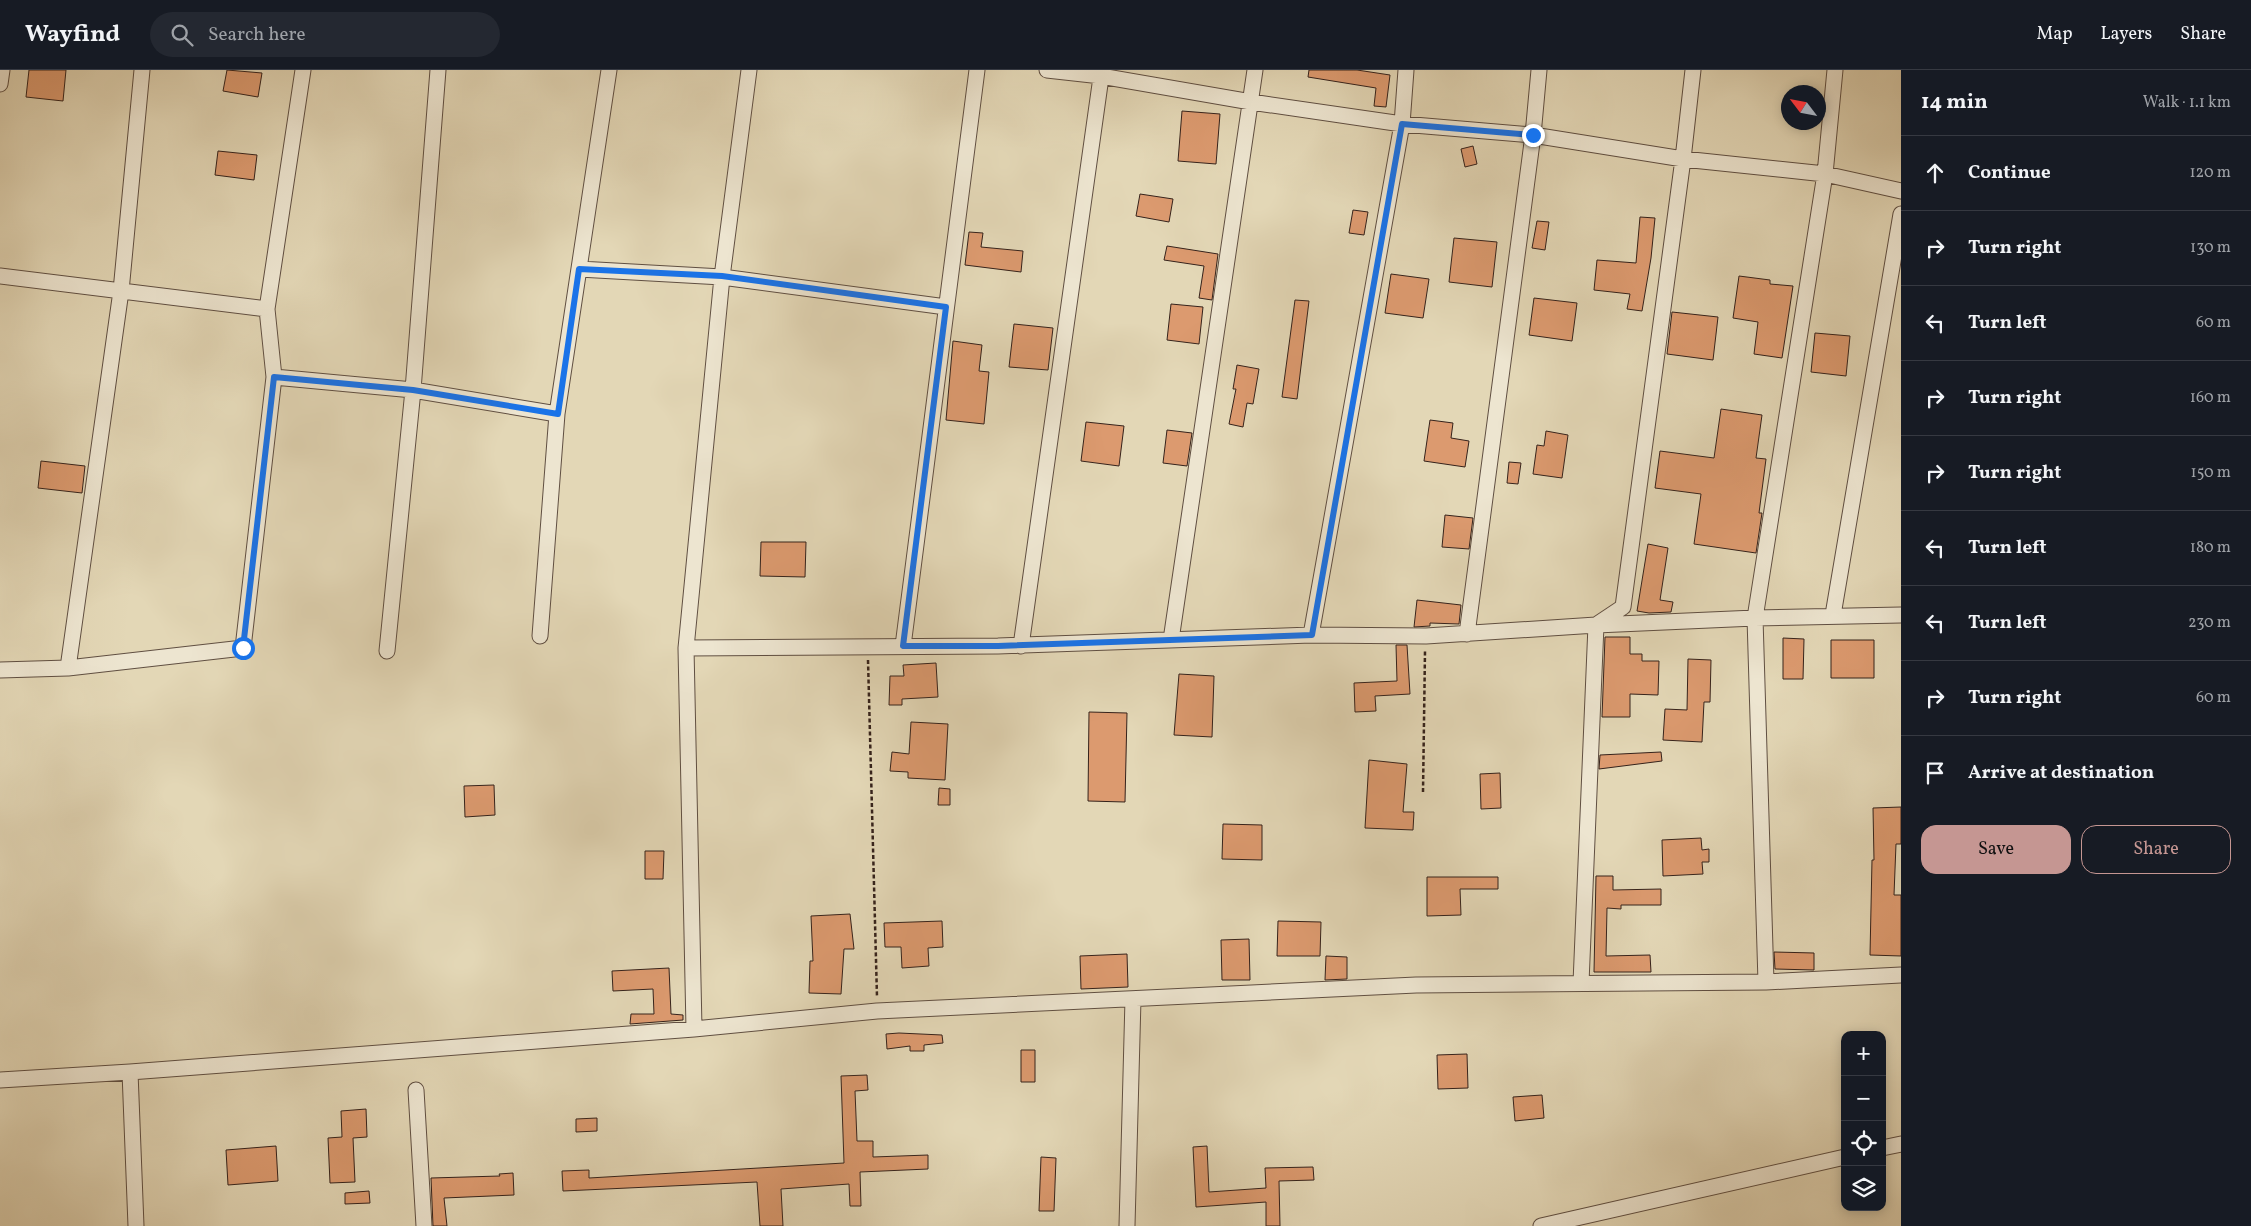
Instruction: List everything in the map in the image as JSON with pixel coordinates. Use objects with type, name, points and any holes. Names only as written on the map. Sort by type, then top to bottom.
[{"type":"street","points":[[0,84],[2,70]]},
{"type":"street","points":[[68,668],[121,291],[142,70]]},
{"type":"street","points":[[0,670],[68,668],[243,648],[274,377],[267,309],[303,70]]},
{"type":"street","points":[[387,651],[413,390],[438,70]]},
{"type":"street","points":[[540,636],[558,414],[609,70]]},
{"type":"street","points":[[694,1028],[686,648],[722,276],[749,70]]},
{"type":"street","points":[[903,646],[977,70]]},
{"type":"street","points":[[1047,70],[1101,73],[1251,102],[1402,124],[1533,135],[1684,159],[1825,174],[1901,190]]},
{"type":"street","points":[[1171,640],[1255,70]]},
{"type":"street","points":[[1312,635],[1402,124],[1406,70]]},
{"type":"street","points":[[1467,634],[1533,135],[1539,70]]},
{"type":"street","points":[[1596,625],[1623,607],[1684,159],[1693,70]]},
{"type":"street","points":[[1766,982],[1756,618],[1825,174],[1835,70]]},
{"type":"street","points":[[1021,646],[1101,73]]},
{"type":"street","points":[[1833,615],[1901,214]]},
{"type":"street","points":[[579,269],[722,276],[946,307]]},
{"type":"street","points":[[0,276],[267,309]]},
{"type":"street","points":[[274,377],[413,390],[558,414]]},
{"type":"street","points":[[686,648],[1021,646],[1312,635],[1426,636],[1596,625],[1833,615],[1901,615]]},
{"type":"street","points":[[1581,983],[1596,625]]},
{"type":"street","points":[[0,1080],[130,1072],[694,1028],[877,1011],[1416,985],[1766,982],[1901,975]]},
{"type":"street","points":[[1128,1226],[1133,999]]},
{"type":"street","points":[[130,1072],[136,1226]]},
{"type":"street","points":[[416,1090],[424,1226]]},
{"type":"street","points":[[1886,1147],[1901,1144]]},
{"type":"street","points":[[1541,1226],[1841,1157]]},
{"type":"path","points":[[1423,792],[1426,636]]},
{"type":"path","points":[[868,646],[877,1011]]},
{"type":"building","points":[[29,70],[66,70],[63,101],[26,97]]},
{"type":"building","points":[[227,70],[262,73],[258,97],[223,91]]},
{"type":"building","points":[[1309,70],[1357,70],[1390,75],[1386,107],[1374,106],[1376,88],[1308,77]]},
{"type":"building","points":[[1182,111],[1220,114],[1216,164],[1178,161]]},
{"type":"building","points":[[1473,146],[1477,164],[1465,167],[1461,149]]},
{"type":"building","points":[[218,151],[257,155],[254,180],[215,175]]},
{"type":"building","points":[[1140,194],[1173,199],[1169,222],[1136,216]]},
{"type":"building","points":[[1353,210],[1368,212],[1364,235],[1349,233]]},
{"type":"building","points":[[1640,217],[1655,218],[1651,258],[1642,311],[1627,309],[1630,294],[1594,290],[1597,260],[1636,263]]},
{"type":"building","points":[[1537,221],[1549,222],[1545,250],[1532,248]]},
{"type":"building","points":[[969,232],[983,233],[981,247],[1023,251],[1021,272],[965,265]]},
{"type":"building","points":[[1454,238],[1497,242],[1492,287],[1449,282]]},
{"type":"building","points":[[1167,246],[1218,254],[1212,300],[1199,298],[1204,266],[1164,260]]},
{"type":"building","points":[[1391,274],[1429,279],[1423,318],[1385,313]]},
{"type":"building","points":[[1739,276],[1770,280],[1770,284],[1793,286],[1782,358],[1754,354],[1758,322],[1733,318]]},
{"type":"building","points":[[1534,298],[1577,303],[1572,341],[1529,335]]},
{"type":"building","points":[[1295,300],[1309,301],[1297,399],[1282,397]]},
{"type":"building","points":[[1171,304],[1203,307],[1199,344],[1167,340]]},
{"type":"building","points":[[1672,312],[1718,317],[1713,360],[1667,354]]},
{"type":"building","points":[[1014,324],[1053,328],[1048,370],[1009,367]]},
{"type":"building","points":[[1815,333],[1850,336],[1846,376],[1811,372]]},
{"type":"building","points":[[953,341],[982,345],[979,371],[989,372],[984,424],[946,420]]},
{"type":"building","points":[[1237,365],[1259,369],[1253,404],[1247,403],[1243,427],[1229,424],[1236,389],[1233,389]]},
{"type":"building","points":[[1721,409],[1762,415],[1756,458],[1766,459],[1759,513],[1762,513],[1756,553],[1694,544],[1701,494],[1655,488],[1660,451],[1714,458]]},
{"type":"building","points":[[1430,420],[1453,423],[1451,438],[1469,441],[1465,467],[1424,461]]},
{"type":"building","points":[[1086,422],[1124,426],[1119,466],[1081,461]]},
{"type":"building","points":[[1167,430],[1192,433],[1187,466],[1163,463]]},
{"type":"building","points":[[1546,431],[1568,435],[1562,478],[1533,474],[1537,445],[1544,446]]},
{"type":"building","points":[[41,461],[85,466],[82,493],[38,488]]},
{"type":"building","points":[[1509,462],[1521,463],[1518,484],[1507,483]]},
{"type":"building","points":[[1445,515],[1473,518],[1469,549],[1442,547]]},
{"type":"building","points":[[761,542],[806,542],[805,577],[760,576]]},
{"type":"building","points":[[1648,544],[1668,548],[1660,600],[1673,602],[1671,612],[1649,613],[1637,611]]},
{"type":"building","points":[[1417,600],[1461,605],[1459,624],[1430,623],[1430,626],[1414,627]]},
{"type":"building","points":[[1605,637],[1630,637],[1630,654],[1642,654],[1642,661],[1659,661],[1658,695],[1630,694],[1630,717],[1602,717]]},
{"type":"building","points":[[1783,638],[1804,639],[1803,679],[1783,679]]},
{"type":"building","points":[[1831,640],[1874,640],[1874,678],[1831,678]]},
{"type":"building","points":[[1396,645],[1407,645],[1410,694],[1375,696],[1376,711],[1355,712],[1354,683],[1397,681]]},
{"type":"building","points":[[1688,659],[1711,660],[1710,702],[1704,702],[1702,742],[1663,740],[1665,709],[1687,710]]},
{"type":"building","points":[[936,663],[938,697],[902,699],[902,705],[889,705],[890,676],[904,676],[903,665]]},
{"type":"building","points":[[1179,674],[1214,676],[1212,737],[1174,735]]},
{"type":"building","points":[[1089,712],[1127,713],[1125,802],[1088,801]]},
{"type":"building","points":[[911,722],[948,724],[945,780],[908,778],[908,772],[890,771],[892,752],[909,754]]},
{"type":"building","points":[[1661,752],[1662,761],[1599,769],[1600,755]]},
{"type":"building","points":[[1369,760],[1407,764],[1403,812],[1414,812],[1413,830],[1365,828]]},
{"type":"building","points":[[1500,773],[1501,808],[1481,809],[1480,774]]},
{"type":"building","points":[[494,785],[495,815],[465,817],[464,786]]},
{"type":"building","points":[[939,788],[950,789],[950,805],[938,805]]},
{"type":"building","points":[[1901,807],[1901,844],[1896,844],[1894,895],[1901,895],[1901,956],[1870,955],[1872,860],[1874,860],[1873,808]]},
{"type":"building","points":[[1223,824],[1262,825],[1262,860],[1222,859]]},
{"type":"building","points":[[1701,838],[1702,850],[1709,849],[1709,862],[1702,862],[1703,874],[1663,876],[1662,840]]},
{"type":"building","points":[[645,851],[664,851],[663,879],[645,879]]},
{"type":"building","points":[[1596,876],[1613,876],[1613,890],[1661,889],[1661,905],[1621,905],[1621,909],[1607,908],[1606,956],[1650,955],[1651,972],[1594,972]]},
{"type":"building","points":[[1427,877],[1498,877],[1498,889],[1460,889],[1461,915],[1427,916]]},
{"type":"building","points":[[850,914],[854,949],[844,949],[841,994],[809,993],[810,961],[813,961],[811,916]]},
{"type":"building","points":[[942,921],[943,947],[928,948],[929,966],[902,968],[901,947],[885,947],[884,923]]},
{"type":"building","points":[[1278,921],[1321,922],[1320,956],[1277,956]]},
{"type":"building","points":[[1249,939],[1250,980],[1222,980],[1221,940]]},
{"type":"building","points":[[1774,952],[1814,953],[1814,970],[1775,969]]},
{"type":"building","points":[[1127,954],[1128,987],[1081,989],[1080,956]]},
{"type":"building","points":[[1326,956],[1347,957],[1347,979],[1325,980]]},
{"type":"building","points":[[669,968],[671,1014],[683,1015],[683,1020],[630,1024],[631,1014],[654,1014],[653,989],[613,991],[612,971]]},
{"type":"building","points":[[886,1034],[942,1035],[943,1043],[924,1045],[924,1051],[910,1051],[910,1046],[887,1049]]},
{"type":"building","points":[[1021,1050],[1035,1050],[1035,1082],[1021,1082]]},
{"type":"building","points":[[1467,1054],[1468,1088],[1438,1089],[1437,1055]]},
{"type":"building","points":[[867,1075],[868,1090],[855,1091],[857,1141],[873,1141],[873,1157],[928,1155],[928,1169],[860,1172],[861,1206],[850,1206],[849,1184],[781,1189],[783,1226],[760,1226],[757,1182],[563,1191],[562,1171],[589,1170],[589,1178],[844,1163],[841,1076]]},
{"type":"building","points":[[1542,1095],[1544,1118],[1515,1121],[1513,1097]]},
{"type":"building","points":[[366,1109],[367,1137],[353,1138],[355,1182],[330,1183],[328,1138],[342,1137],[341,1111]]},
{"type":"building","points":[[597,1118],[597,1131],[576,1132],[576,1119]]},
{"type":"building","points":[[276,1146],[278,1181],[228,1185],[226,1150]]},
{"type":"building","points":[[1207,1146],[1209,1192],[1266,1188],[1265,1168],[1313,1167],[1314,1180],[1279,1181],[1280,1226],[1266,1226],[1266,1202],[1196,1207],[1193,1147]]},
{"type":"building","points":[[1041,1157],[1056,1158],[1054,1211],[1039,1211]]},
{"type":"building","points":[[513,1173],[514,1195],[444,1198],[447,1226],[433,1226],[431,1178],[500,1176],[499,1174]]},
{"type":"building","points":[[369,1191],[370,1203],[345,1204],[345,1193]]},
{"type":"route","points":[[243,648],[274,377],[413,390],[558,414],[579,269],[722,276],[946,307],[903,646],[998,646],[1312,635],[1402,124],[1533,135]]}]
